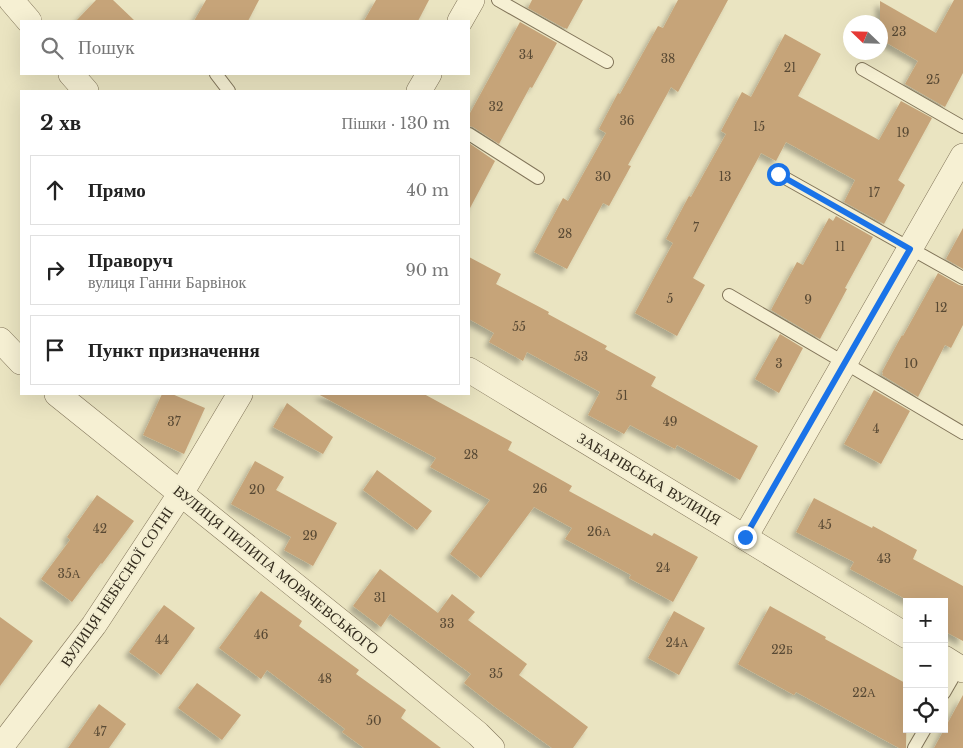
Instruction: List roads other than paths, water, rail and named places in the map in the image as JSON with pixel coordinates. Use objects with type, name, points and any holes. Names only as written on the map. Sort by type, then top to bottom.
[{"type":"street","points":[[11,0],[28,20]]},
{"type":"street","points":[[461,20],[472,0]]},
{"type":"street","points":[[72,75],[85,90]]},
{"type":"street","points":[[420,90],[429,75]]},
{"type":"street","points":[[745,537],[963,156]]},
{"type":"street","points":[[0,340],[20,361]]},
{"type":"street","name":"ЗАБАРІВСЬКА ВУЛИЦЯ","points":[[470,371],[903,634]]},
{"type":"street","name":"ВУЛИЦЯ ПИЛИПА МОРАЧЕВСЬКОГО","points":[[58,395],[478,734],[492,748]]},
{"type":"street","name":"ВУЛИЦЯ НЕБЕСНОЇ СОТНІ","points":[[2,746],[94,625],[181,493],[239,395]]},
{"type":"lane","points":[[498,0],[607,62]]},
{"type":"lane","points":[[862,69],[963,127]]},
{"type":"lane","points":[[217,75],[228,90]]},
{"type":"lane","points":[[470,135],[538,178]]},
{"type":"lane","points":[[778,174],[963,278]]},
{"type":"lane","points":[[729,296],[963,433]]},
{"type":"lane","points":[[946,688],[955,665]]},
{"type":"lane","points":[[914,748],[922,733]]}]
